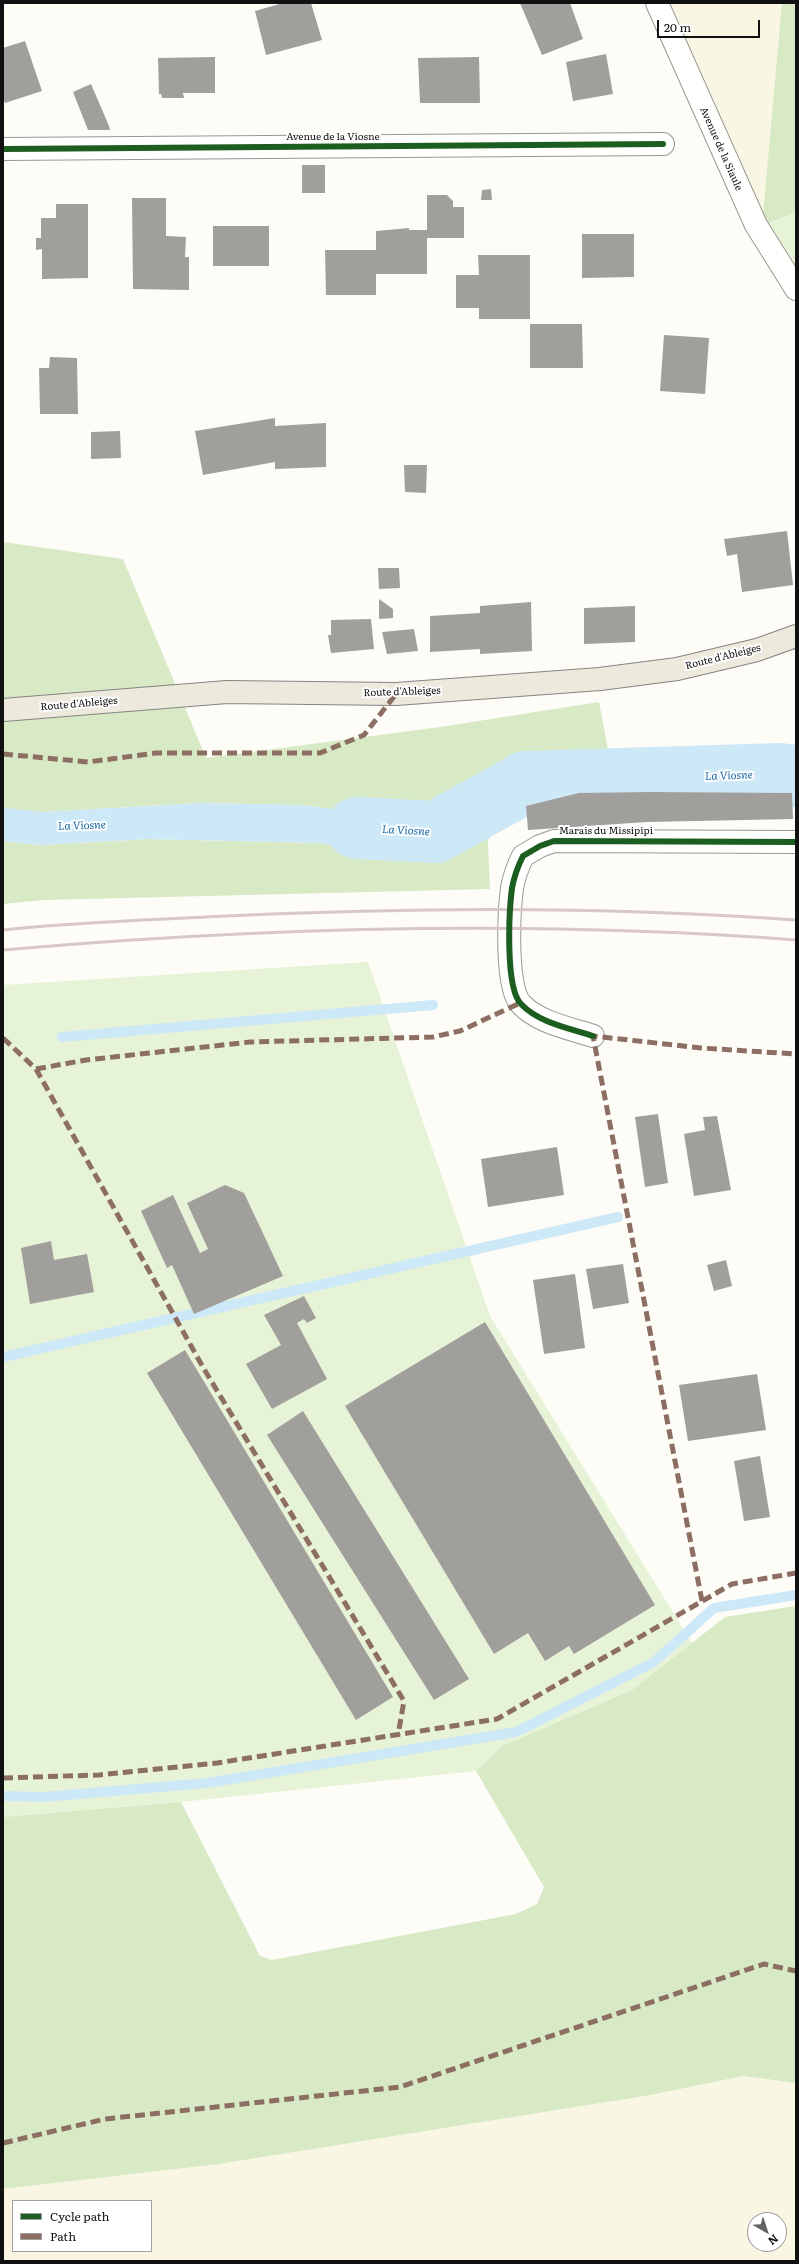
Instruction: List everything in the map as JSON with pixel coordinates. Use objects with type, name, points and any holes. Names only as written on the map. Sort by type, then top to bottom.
[{"type":"main road","name":"Route d'Ableiges","points":[[3,710],[227,692],[396,694],[600,679],[677,669],[757,650],[796,636]]},
{"type":"street","name":"Avenue de la Siaule","points":[[657,3],[756,225],[796,289]]},
{"type":"street","name":"Avenue de la Viosne","points":[[3,149],[663,144]]},
{"type":"street","name":"Marais du Missipipi","points":[[593,1036],[550,1022],[532,1014],[520,1003],[514,989],[511,972],[510,929],[512,887],[523,856],[540,846],[554,841],[796,842]]},
{"type":"shaded area","points":[[666,3],[796,3],[762,226]]},
{"type":"shaded area","points":[[743,2076],[796,2083],[796,2261],[3,2261],[3,2189],[219,2164],[651,2095]]},
{"type":"green space","points":[[782,3],[796,3],[796,212],[762,226]]},
{"type":"green space","points":[[796,212],[796,292],[762,226]]},
{"type":"green space","points":[[3,542],[123,559],[206,758],[440,727],[599,702],[611,766],[506,799],[488,841],[490,889],[44,900],[3,904],[3,841],[40,845],[148,839],[321,843],[378,854],[434,811],[370,814],[302,805],[200,803],[43,812],[3,808]]},
{"type":"green space","points":[[368,962],[490,1316],[692,1643],[632,1690],[502,1746],[476,1771],[181,1802],[3,1817],[3,985]]},
{"type":"green space","points":[[796,1606],[796,2083],[743,2076],[651,2095],[219,2164],[3,2189],[3,1817],[181,1802],[260,1956],[272,1960],[516,1914],[537,1904],[544,1887],[476,1771],[502,1746],[632,1690],[725,1617]]},
{"type":"water","points":[[200,803],[302,805],[370,814],[435,811],[446,846],[438,850],[378,854],[321,843],[148,839],[40,845],[3,841],[3,808],[43,812]]},
{"type":"building","points":[[283,3],[311,3],[322,40],[266,55],[255,11]]},
{"type":"building","points":[[520,3],[570,3],[583,39],[542,55]]},
{"type":"building","points":[[25,41],[42,91],[5,103],[3,98],[3,48]]},
{"type":"building","points":[[606,54],[613,94],[573,101],[566,62]]},
{"type":"building","points":[[215,57],[215,93],[183,93],[184,98],[162,98],[161,94],[159,94],[158,58]]},
{"type":"building","points":[[479,57],[480,103],[420,103],[418,58]]},
{"type":"building","points":[[91,84],[110,130],[88,130],[73,92]]},
{"type":"building","points":[[302,165],[325,165],[325,193],[302,193]]},
{"type":"building","points":[[491,189],[492,200],[481,200],[482,190]]},
{"type":"building","points":[[427,195],[447,195],[453,201],[453,207],[464,207],[464,238],[427,238],[427,274],[376,274],[376,295],[326,295],[325,250],[376,250],[376,231],[409,228],[409,230],[427,230]]},
{"type":"building","points":[[132,198],[166,198],[166,236],[186,237],[185,257],[189,257],[189,290],[133,289]]},
{"type":"building","points":[[56,204],[88,204],[88,278],[42,279],[42,249],[36,250],[36,238],[41,238],[41,218],[56,218]]},
{"type":"building","points":[[213,226],[269,226],[269,266],[213,266]]},
{"type":"building","points":[[582,234],[634,234],[634,277],[582,278]]},
{"type":"building","points":[[478,255],[530,255],[530,319],[479,319],[479,308],[456,308],[456,275],[479,275]]},
{"type":"building","points":[[530,324],[582,324],[583,368],[530,368]]},
{"type":"building","points":[[664,335],[709,338],[705,394],[660,391]]},
{"type":"building","points":[[50,357],[77,358],[78,414],[40,414],[39,368],[49,368]]},
{"type":"building","points":[[275,418],[275,426],[326,423],[326,467],[275,469],[275,462],[203,475],[195,431]]},
{"type":"building","points":[[120,431],[121,458],[91,459],[91,432]]},
{"type":"building","points":[[404,465],[427,465],[426,493],[405,492]]},
{"type":"building","points":[[787,531],[793,585],[742,592],[737,554],[727,556],[724,539]]},
{"type":"building","points":[[378,568],[399,568],[400,588],[379,589]]},
{"type":"building","points":[[379,599],[393,609],[393,618],[379,619]]},
{"type":"building","points":[[531,602],[532,651],[480,654],[480,649],[430,652],[430,616],[480,613],[480,606]]},
{"type":"building","points":[[635,606],[635,642],[584,644],[584,608]]},
{"type":"building","points":[[371,619],[374,649],[331,653],[328,635],[331,635],[331,620]]},
{"type":"building","points":[[414,629],[418,651],[387,654],[382,632]]},
{"type":"building","points":[[579,793],[792,793],[793,819],[647,822],[528,830],[526,806]]},
{"type":"building","points":[[658,1114],[668,1183],[645,1187],[635,1117]]},
{"type":"building","points":[[717,1116],[731,1190],[694,1196],[684,1134],[705,1130],[703,1117]]},
{"type":"building","points":[[557,1147],[564,1195],[488,1207],[481,1159]]},
{"type":"building","points":[[225,1185],[244,1193],[283,1276],[194,1314],[172,1265],[167,1268],[141,1211],[173,1195],[200,1253],[208,1249],[187,1203]]},
{"type":"building","points":[[51,1241],[54,1260],[87,1254],[94,1292],[30,1304],[21,1248]]},
{"type":"building","points":[[726,1260],[732,1286],[714,1291],[707,1265]]},
{"type":"building","points":[[623,1264],[629,1303],[593,1309],[586,1269]]},
{"type":"building","points":[[575,1274],[585,1348],[544,1354],[533,1280]]},
{"type":"building","points":[[304,1296],[316,1318],[307,1323],[304,1319],[297,1323],[327,1379],[272,1409],[246,1364],[281,1345],[264,1315]]},
{"type":"building","points":[[485,1322],[655,1605],[574,1654],[569,1646],[545,1661],[528,1633],[494,1654],[345,1406]]},
{"type":"building","points":[[185,1350],[393,1697],[356,1720],[147,1373]]},
{"type":"building","points":[[757,1374],[766,1430],[688,1441],[679,1385]]},
{"type":"building","points":[[303,1411],[469,1679],[434,1700],[267,1435]]},
{"type":"building","points":[[760,1456],[770,1517],[744,1521],[734,1461]]},
{"type":"waterway","name":"La Viosne","points":[[357,828],[436,832],[526,782],[780,774],[796,776]]},
{"type":"waterway","points":[[62,1037],[433,1005]]},
{"type":"waterway","points":[[3,1357],[618,1217]]},
{"type":"waterway","points":[[3,1796],[44,1797],[207,1783],[516,1732],[654,1662],[714,1608],[796,1595]]},
{"type":"railway","points":[[3,930],[87,923],[297,913],[511,909],[654,912],[796,920]]},
{"type":"railway","points":[[3,950],[201,936],[300,931],[400,929],[499,928],[598,930],[796,940]]},
{"type":"marked path","points":[[3,754],[88,762],[156,753],[320,753],[364,735],[396,694]]},
{"type":"marked path","points":[[36,1069],[86,1060],[250,1042],[433,1037],[460,1031],[520,1003]]},
{"type":"marked path","points":[[702,1601],[593,1036],[701,1048],[796,1054]]},
{"type":"marked path","points":[[3,1038],[36,1069],[204,1369],[404,1701],[398,1735]]},
{"type":"marked path","points":[[3,1778],[99,1775],[217,1763],[497,1719],[732,1584],[796,1573]]},
{"type":"marked path","points":[[3,2143],[105,2119],[400,2087],[764,1964],[796,1971]]},
{"type":"cycle path","points":[[3,149],[663,144]]},
{"type":"cycle path","points":[[593,1036],[555,1024],[536,1016],[521,1004],[516,995],[512,982],[510,966],[509,931],[513,884],[516,872],[523,856],[540,846],[554,841],[796,842]]}]
